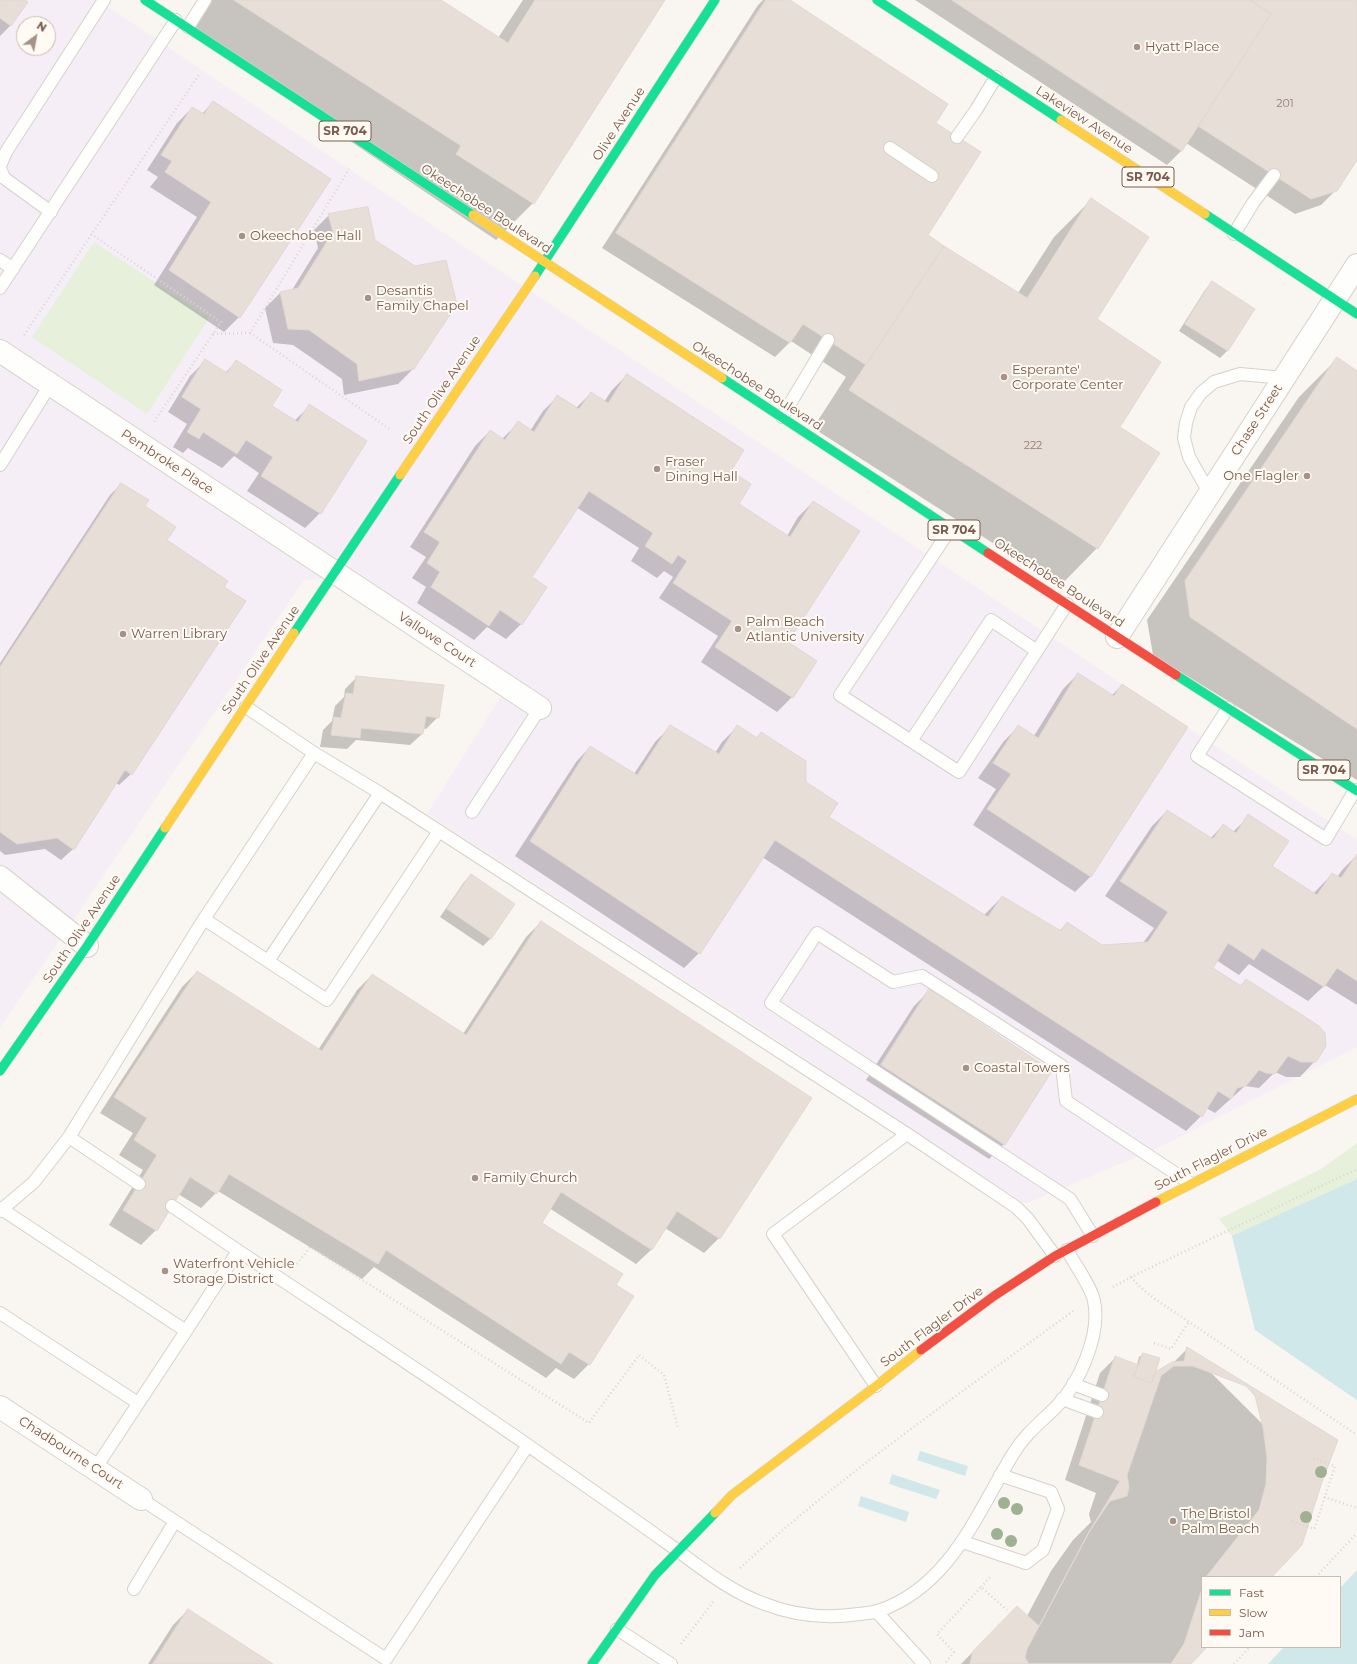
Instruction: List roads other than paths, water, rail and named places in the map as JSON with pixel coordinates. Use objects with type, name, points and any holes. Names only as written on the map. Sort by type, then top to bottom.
[{"type":"street","name":"Okeechobee Boulevard","points":[[145,0],[1067,604],[1356,791]]},
{"type":"street","name":"Olive Avenue","points":[[544,262],[716,0]]},
{"type":"street","name":"Lakeview Avenue","points":[[877,0],[1357,314]]},
{"type":"street","name":"South Olive Avenue","points":[[0,1071],[87,946],[334,573],[544,262]]},
{"type":"street","name":"Chase Street","points":[[1117,636],[1357,265]]},
{"type":"street","name":"Pembroke Place","points":[[0,351],[334,573]]},
{"type":"street","name":"Vallowe Court","points":[[334,573],[540,708]]},
{"type":"street","points":[[0,877],[87,946]]},
{"type":"street","name":"South Flagler Drive","points":[[592,1664],[655,1575],[677,1550],[732,1495],[994,1296],[1055,1256],[1190,1183],[1357,1099]]},
{"type":"street","name":"Chadbourne Court","points":[[0,1407],[141,1500]]},
{"type":"lane","points":[[51,212],[4,178],[0,167],[6,152],[104,0]]},
{"type":"lane","points":[[188,27],[205,0]]},
{"type":"lane","points":[[0,288],[176,20]]},
{"type":"lane","points":[[957,136],[976,110],[996,77]]},
{"type":"lane","points":[[890,148],[932,176]]},
{"type":"lane","points":[[1234,234],[1253,203],[1274,175]]},
{"type":"lane","points":[[0,260],[13,269]]},
{"type":"lane","points":[[782,417],[828,340]]},
{"type":"lane","points":[[1210,494],[1189,456],[1184,438],[1186,423],[1192,407],[1200,393],[1214,382],[1240,374],[1284,378]]},
{"type":"lane","points":[[0,465],[50,385]]},
{"type":"lane","points":[[951,528],[840,695],[959,772],[1067,604]]},
{"type":"lane","points":[[911,741],[991,620],[1037,651]]},
{"type":"lane","points":[[246,707],[314,754],[380,793],[439,831],[907,1134],[1016,1207],[1028,1219],[1055,1256]]},
{"type":"lane","points":[[472,812],[540,708]]},
{"type":"lane","points":[[1228,708],[1197,756],[1326,839],[1356,791]]},
{"type":"lane","points":[[186,1331],[0,1210],[34,1182],[68,1138],[204,919],[314,754]]},
{"type":"lane","points":[[268,961],[380,793]]},
{"type":"lane","points":[[204,919],[327,1000],[439,831]]},
{"type":"lane","points":[[1093,1236],[1070,1199],[771,1003],[817,933],[893,982],[922,976],[1062,1066],[1066,1101],[1190,1183]]},
{"type":"lane","points":[[876,1386],[773,1234],[907,1134]]},
{"type":"lane","points":[[68,1138],[139,1184]]},
{"type":"lane","points":[[172,1206],[383,1346],[528,1445],[677,1550],[725,1586],[763,1604],[793,1613],[824,1617],[876,1611],[900,1601],[930,1581],[952,1557],[963,1542],[1000,1475],[1018,1446],[1062,1400],[1073,1384],[1087,1354],[1096,1325],[1094,1298],[1067,1250]]},
{"type":"lane","points":[[95,1469],[238,1251]]},
{"type":"lane","points":[[0,1313],[138,1403]]},
{"type":"lane","points":[[1073,1384],[1102,1395]]},
{"type":"lane","points":[[1062,1400],[1097,1412]]},
{"type":"lane","points":[[141,1500],[389,1662],[528,1445]]},
{"type":"lane","points":[[963,1542],[1026,1564],[1043,1550],[1058,1509],[1051,1492],[1000,1475]]},
{"type":"lane","points":[[134,1590],[175,1521]]},
{"type":"lane","points":[[876,1611],[924,1664]]},
{"type":"lane","points":[[617,1629],[669,1663]]},
{"type":"water","points":[[1357,1179],[1357,1400],[1255,1330],[1232,1236]]},
{"type":"water","points":[[920,1451],[968,1466],[965,1476],[917,1460]]},
{"type":"water","points":[[892,1474],[940,1490],[936,1499],[889,1484]]},
{"type":"water","points":[[861,1496],[909,1512],[906,1522],[858,1506]]},
{"type":"water","points":[[1357,1570],[1357,1664],[1268,1664],[1283,1648],[1341,1648],[1341,1587]]},
{"type":"place","name":"Hyatt Place","points":[[1137,47]]},
{"type":"place","name":"Okeechobee Hall","points":[[242,236]]},
{"type":"place","name":"Desantis Family Chapel","points":[[368,298]]},
{"type":"place","name":"Esperante' Corporate Center","points":[[1004,377]]},
{"type":"place","name":"Fraser Dining Hall","points":[[657,469]]},
{"type":"place","name":"One Flagler","points":[[1307,476]]},
{"type":"place","name":"Palm Beach Atlantic University","points":[[738,629]]},
{"type":"place","name":"Warren Library","points":[[123,634]]},
{"type":"place","name":"Coastal Towers","points":[[966,1068]]},
{"type":"place","name":"Family Church","points":[[475,1178]]},
{"type":"place","name":"Waterfront Vehicle Storage District","points":[[165,1271]]},
{"type":"place","name":"The Bristol Palm Beach","points":[[1173,1521]]}]
